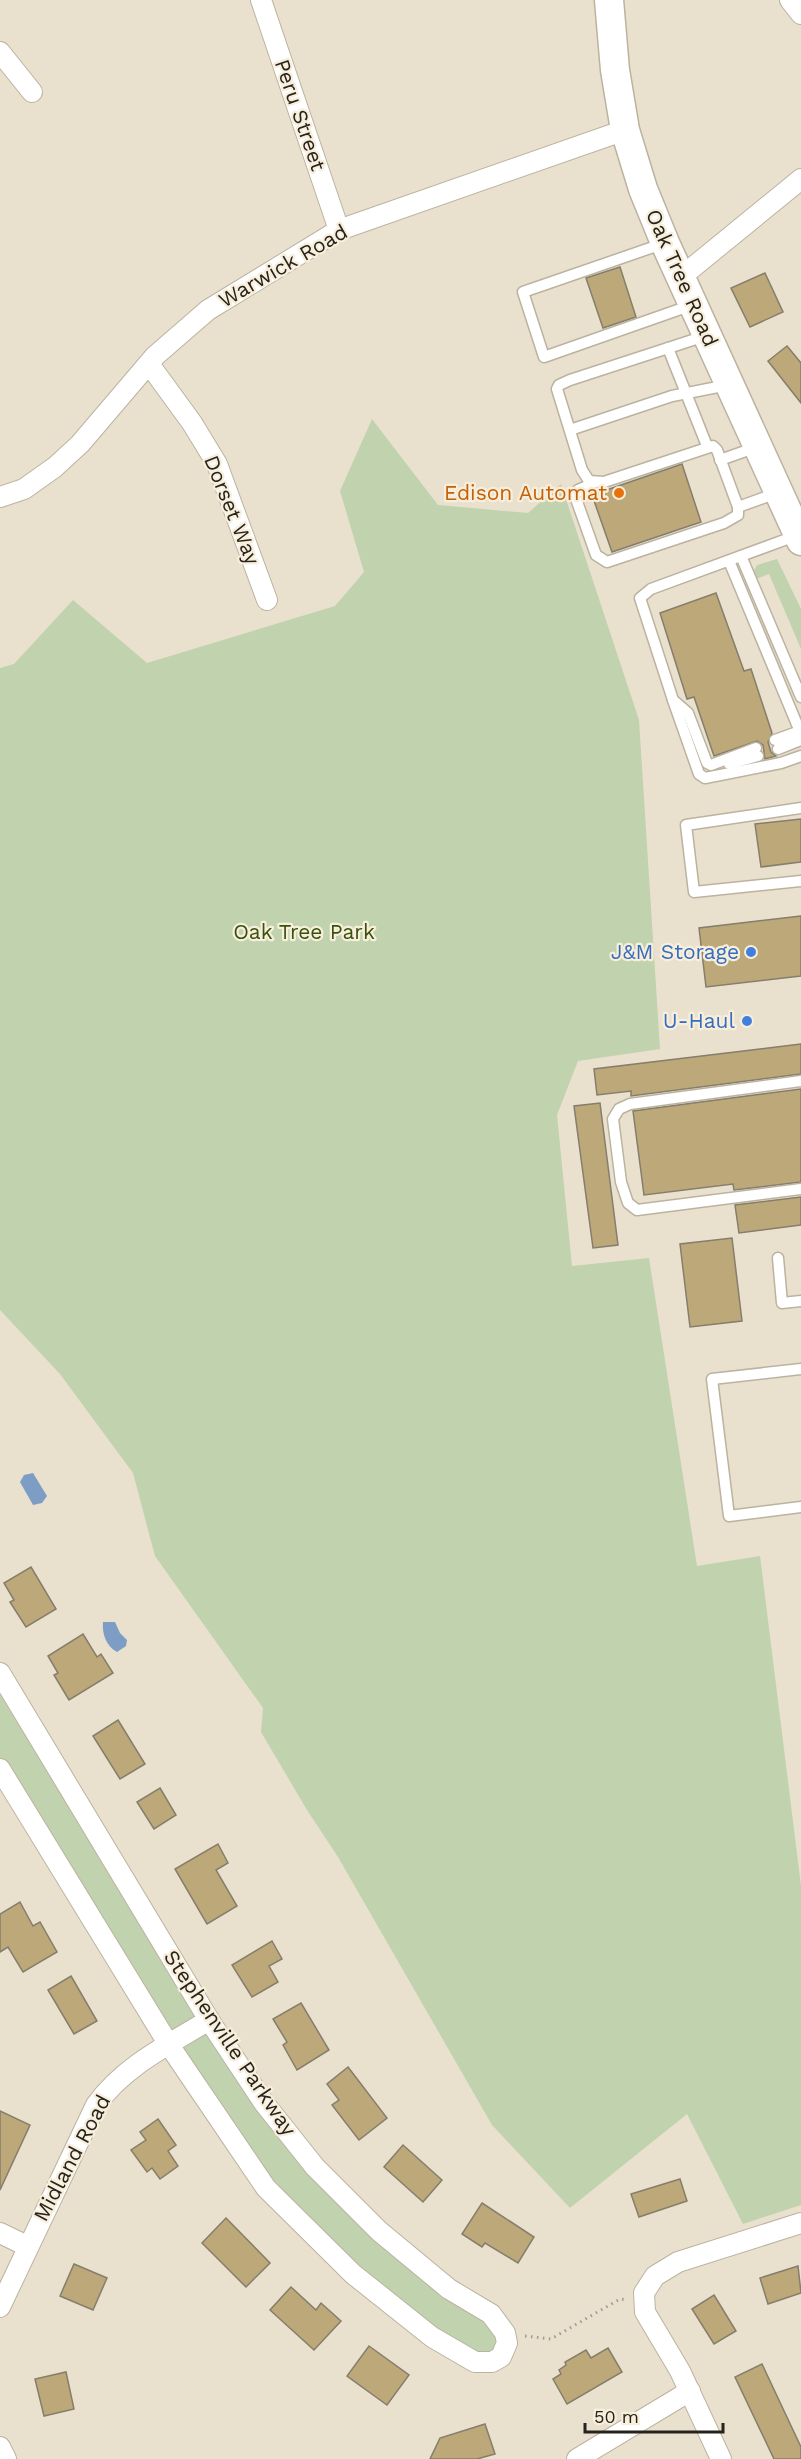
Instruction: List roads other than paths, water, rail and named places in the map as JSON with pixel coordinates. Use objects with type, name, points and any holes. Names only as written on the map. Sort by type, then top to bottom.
[{"type":"main road","name":"Oak Tree Road","points":[[609,0],[615,70],[625,130],[643,189],[665,243],[800,537]]},
{"type":"street","name":"Peru Street","points":[[261,0],[339,230]]},
{"type":"street","points":[[790,0],[801,14]]},
{"type":"street","points":[[0,52],[32,92]]},
{"type":"street","name":"Warwick Road","points":[[0,497],[24,489],[56,466],[80,444],[149,364],[208,310],[339,230],[625,130]]},
{"type":"street","points":[[681,277],[801,179]]},
{"type":"street","name":"Dorset Way","points":[[149,364],[192,423],[217,464],[267,600]]},
{"type":"street","name":"Stephenville Parkway","points":[[0,1673],[209,2020],[264,2103],[315,2167],[379,2231],[449,2289],[491,2314],[505,2333],[506,2351],[501,2357],[484,2363],[464,2358],[432,2337],[353,2274],[266,2188],[169,2045]]},
{"type":"street","points":[[0,1769],[169,2045]]},
{"type":"street","name":"Midland Road","points":[[0,2307],[96,2105],[116,2080],[209,2020]]},
{"type":"street","points":[[721,2459],[680,2371],[645,2312],[644,2293],[649,2283],[666,2268],[678,2262],[801,2223]]},
{"type":"street","points":[[0,2233],[27,2246]]},
{"type":"street","points":[[577,2459],[690,2391]]},
{"type":"street","points":[[0,2447],[6,2459]]},
{"type":"lane","points":[[665,243],[523,292],[544,357],[694,305]]},
{"type":"lane","points":[[594,483],[585,476],[557,389],[559,385],[707,335]]},
{"type":"lane","points":[[668,348],[707,446]]},
{"type":"lane","points":[[570,430],[687,393],[730,384]]},
{"type":"lane","points":[[707,446],[715,448],[738,507],[738,515],[729,521],[607,562],[596,555],[575,496],[578,490],[707,446]]},
{"type":"lane","points":[[720,460],[758,447]]},
{"type":"lane","points":[[738,507],[779,492]]},
{"type":"lane","points":[[800,537],[651,589],[640,598],[699,774],[705,778],[781,763],[801,756]]},
{"type":"lane","points":[[741,556],[801,697]]},
{"type":"lane","points":[[729,561],[801,735],[777,745]]},
{"type":"lane","points":[[673,700],[688,713],[704,759],[711,765],[757,752]]},
{"type":"lane","points":[[801,808],[686,825],[694,892],[801,881]]},
{"type":"lane","points":[[801,1081],[630,1104],[619,1109],[613,1119],[621,1182],[628,1203],[637,1210],[801,1189]]},
{"type":"lane","points":[[778,1258],[782,1303],[801,1301]]},
{"type":"lane","points":[[801,1369],[712,1379],[729,1516],[801,1507]]},
{"type":"water","points":[[33,1473],[47,1496],[42,1503],[33,1505],[20,1482],[24,1475]]},
{"type":"water","points":[[103,1622],[115,1622],[120,1633],[127,1640],[126,1646],[117,1652],[107,1643]]},
{"type":"place","name":"Edison Automat","points":[[619,493]]},
{"type":"place","name":"J&M Storage","points":[[751,952]]},
{"type":"place","name":"U-Haul","points":[[747,1021]]},
{"type":"park label","name":"Oak Tree Park","points":[[304,932]]}]
